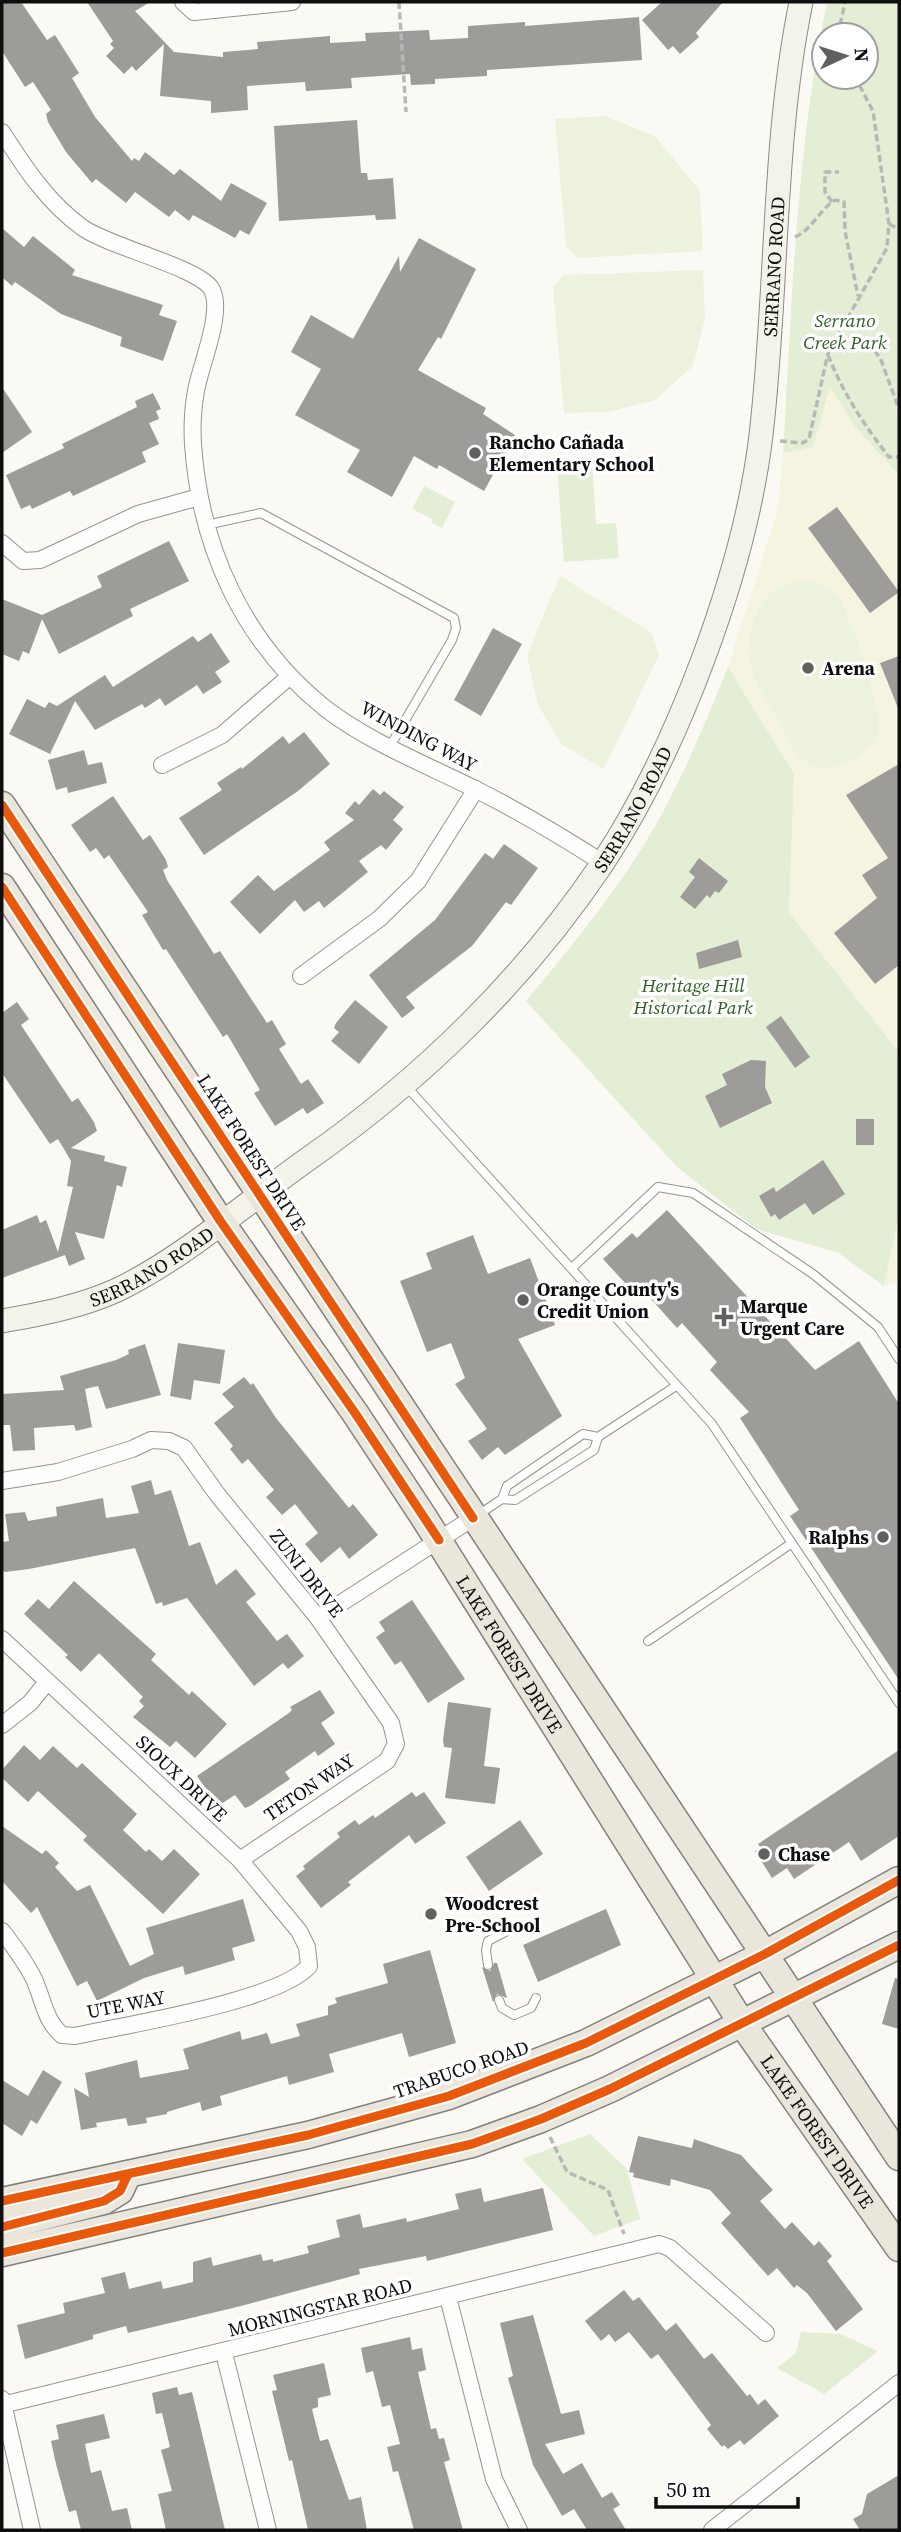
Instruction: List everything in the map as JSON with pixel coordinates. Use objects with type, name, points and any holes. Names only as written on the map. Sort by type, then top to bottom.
[{"type":"main road","name":"LAKE FOREST DRIVE","points":[[2,805],[899,2157]]},
{"type":"main road","name":"LAKE FOREST DRIVE","points":[[2,887],[221,1222],[355,1413],[439,1540],[741,2022],[899,2248]]},
{"type":"main road","name":"TRABUCO ROAD","points":[[2,2201],[309,2135],[449,2096],[586,2043],[765,1954],[899,1880]]},
{"type":"main road","points":[[2,2253],[472,2144],[541,2119],[610,2089],[899,1945]]},
{"type":"main road","points":[[2,2227],[104,2201],[120,2191],[128,2174]]},
{"type":"street","points":[[189,7],[292,2]]},
{"type":"street","name":"SERRANO ROAD","points":[[2,1321],[83,1304],[118,1290],[221,1222],[360,1122],[406,1086],[459,1034],[526,961],[603,863],[645,786],[683,706],[720,610],[734,564],[761,439],[783,102],[801,2]]},
{"type":"street","name":"WINDING WAY","points":[[2,132],[29,175],[55,205],[85,229],[202,279],[212,289],[215,302],[214,319],[196,392],[193,426],[199,497],[206,525],[233,597],[252,630],[290,676],[327,709],[389,748],[476,789],[539,823],[603,863]]},
{"type":"street","points":[[2,542],[23,561],[40,559],[138,514],[199,497]]},
{"type":"street","points":[[162,765],[222,735],[290,676]]},
{"type":"street","points":[[301,976],[379,919],[418,881],[476,789]]},
{"type":"street","name":"ZUNI DRIVE","points":[[2,1481],[58,1472],[132,1449],[151,1440],[169,1441],[184,1448],[217,1494],[318,1618],[391,1723],[396,1744]]},
{"type":"street","points":[[318,1618],[473,1518]]},
{"type":"street","name":"SIOUX DRIVE","points":[[2,1640],[240,1860],[299,1931],[307,1947],[309,1966]]},
{"type":"street","points":[[2,1725],[23,1710],[47,1682]]},
{"type":"street","name":"TETON WAY","points":[[240,1860],[387,1761],[396,1744]]},
{"type":"street","name":"UTE WAY","points":[[2,1931],[34,1978],[53,2028],[62,2035],[75,2036],[216,2004],[281,1986],[301,1975],[309,1966]]},
{"type":"street","name":"MORNINGSTAR ROAD","points":[[2,2403],[225,2353],[659,2244],[670,2248],[766,2333]]},
{"type":"street","points":[[448,2297],[494,2479],[520,2530]]},
{"type":"street","points":[[225,2353],[268,2530]]},
{"type":"street","points":[[712,2530],[899,2383]]},
{"type":"street","points":[[2,2403],[32,2530]]},
{"type":"lane","points":[[206,525],[261,513],[454,618],[456,628],[452,639],[389,748]]},
{"type":"lane","points":[[406,1086],[712,1424],[899,1703]]},
{"type":"lane","points":[[572,1268],[658,1187],[692,1193],[813,1274],[878,1327],[899,1359]]},
{"type":"lane","points":[[473,1518],[502,1500],[515,1500],[594,1450],[598,1437],[676,1386]]},
{"type":"lane","points":[[502,1500],[507,1486],[583,1434],[598,1437]]},
{"type":"lane","points":[[648,1641],[792,1543]]},
{"type":"lane","points":[[488,1965],[488,1941],[507,1931]]},
{"type":"lane","points":[[499,2000],[502,2008],[514,2015],[531,2008],[537,1998]]},
{"type":"path","points":[[399,2],[406,112]]},
{"type":"path","points":[[841,21],[845,2]]},
{"type":"path","points":[[761,439],[803,443],[809,439],[825,377],[828,353],[887,248],[889,224],[873,111],[862,91]]},
{"type":"path","points":[[832,202],[825,192],[825,172],[839,172]]},
{"type":"path","points":[[775,237],[794,238],[805,233],[832,202],[844,202],[845,231],[858,298]]},
{"type":"path","points":[[889,224],[899,229]]},
{"type":"path","points":[[837,335],[869,342],[881,360],[899,409]]},
{"type":"path","points":[[828,353],[837,377],[882,449],[889,457],[899,457]]},
{"type":"path","points":[[825,377],[837,377]]},
{"type":"path","points":[[541,2119],[567,2172],[608,2190],[628,2251]]},
{"type":"green space","name":"Serrano Creek Park","points":[[827,2],[899,2],[899,475],[856,428],[830,387],[813,447],[783,453],[797,227],[812,91],[880,91],[880,21],[824,21]]},
{"type":"green space","points":[[605,116],[655,136],[700,191],[703,251],[578,258],[566,246],[555,119]]},
{"type":"green space","points":[[703,270],[705,319],[693,366],[655,400],[608,412],[564,413],[553,287],[563,275]]},
{"type":"green space","points":[[830,386],[856,428],[899,475],[899,1052],[789,913],[794,774],[728,667],[778,509],[783,453],[813,447]]},
{"type":"green space","points":[[592,461],[596,524],[616,523],[619,558],[564,562],[557,464]]},
{"type":"green space","points":[[424,486],[455,502],[442,528],[431,522],[433,519],[412,509]]},
{"type":"green space","points":[[560,576],[652,633],[659,655],[604,769],[562,745],[538,705],[527,655]]},
{"type":"green space","name":"Arena","points":[[810,581],[831,589],[843,605],[870,680],[878,715],[877,734],[869,747],[852,760],[833,768],[820,768],[807,763],[792,747],[757,683],[749,659],[749,642],[762,604],[774,591],[782,587]]},
{"type":"green space","name":"Heritage Hill Historical Park","points":[[728,667],[794,774],[789,913],[899,1052],[899,1214],[884,1286],[837,1252],[758,1230],[677,1167],[526,1001],[598,912],[651,834],[687,763]]},
{"type":"green space","points":[[899,1214],[899,1281],[884,1286]]},
{"type":"green space","points":[[590,2134],[627,2169],[640,2219],[594,2236],[522,2159]]},
{"type":"green space","points":[[801,2332],[840,2334],[878,2351],[824,2394],[777,2368],[796,2353]]},
{"type":"building","points":[[2,2],[21,2],[47,40],[55,35],[79,73],[72,78],[95,117],[132,161],[134,158],[139,161],[145,152],[174,175],[180,169],[221,201],[231,183],[267,203],[249,235],[240,230],[235,238],[193,215],[189,221],[175,210],[169,217],[135,192],[126,203],[96,179],[92,183],[66,152],[48,122],[46,114],[51,110],[33,82],[25,87],[2,51]]},
{"type":"building","points":[[87,2],[150,2],[135,11],[174,52],[223,57],[223,52],[258,49],[257,42],[330,36],[330,43],[366,41],[365,33],[429,30],[430,40],[468,38],[468,26],[525,22],[525,26],[639,17],[642,60],[487,70],[487,76],[435,79],[435,84],[411,85],[410,74],[351,78],[352,88],[306,91],[305,82],[247,86],[248,110],[211,113],[211,101],[160,96],[164,44],[136,71],[132,66],[124,74],[106,56],[114,48],[110,44],[113,41]]},
{"type":"building","points":[[662,2],[723,2],[696,33],[699,37],[680,54],[673,46],[668,50],[642,20]]},
{"type":"building","points":[[357,120],[361,173],[367,173],[368,180],[393,178],[396,219],[376,220],[375,215],[279,221],[274,126]]},
{"type":"building","points":[[2,228],[24,247],[33,236],[75,270],[72,275],[163,305],[159,315],[177,321],[163,361],[120,346],[122,337],[61,314],[15,282],[12,286],[2,277]]},
{"type":"building","points":[[419,238],[476,269],[441,339],[438,337],[418,370],[486,408],[483,414],[515,435],[484,491],[439,465],[437,469],[414,456],[392,497],[347,472],[360,450],[295,415],[321,369],[291,352],[311,315],[353,339],[399,256],[400,272]]},
{"type":"building","points":[[2,387],[32,432],[2,453]]},
{"type":"building","points":[[153,393],[161,409],[156,411],[159,419],[149,423],[159,444],[142,452],[146,462],[73,496],[70,491],[32,509],[30,505],[21,509],[6,475],[64,448],[62,444],[137,407],[135,401]]},
{"type":"building","points":[[837,507],[899,592],[870,613],[808,528]]},
{"type":"building","points":[[169,541],[189,581],[130,609],[133,616],[59,654],[42,619],[29,654],[23,651],[19,661],[2,654],[2,599],[42,615],[102,587],[97,576]]},
{"type":"building","points":[[493,628],[522,644],[481,716],[454,700]]},
{"type":"building","points":[[211,633],[230,662],[215,672],[222,682],[203,694],[197,685],[165,706],[160,698],[145,708],[142,704],[95,730],[75,701],[50,754],[9,734],[27,699],[45,708],[49,702],[57,706],[105,675],[113,687],[193,636],[198,642]]},
{"type":"building","points":[[899,656],[899,708],[898,708],[880,663]]},
{"type":"building","points":[[304,732],[330,764],[298,791],[204,855],[179,818],[222,790],[217,783],[241,767],[242,769],[283,736],[289,744]]},
{"type":"building","points":[[84,750],[88,765],[102,762],[107,783],[68,793],[67,787],[56,790],[48,760]]},
{"type":"building","points":[[899,764],[899,965],[875,984],[834,933],[877,898],[862,875],[888,858],[846,795]]},
{"type":"building","points":[[373,789],[380,795],[384,791],[404,807],[393,820],[403,829],[386,850],[381,845],[359,861],[368,872],[324,908],[319,901],[304,912],[295,900],[260,934],[230,902],[258,875],[274,891],[330,850],[324,842],[354,820],[345,813],[355,801],[359,805]]},
{"type":"building","points":[[113,796],[143,840],[150,835],[166,860],[168,867],[163,870],[167,880],[214,954],[220,951],[267,1023],[272,1020],[286,1044],[279,1049],[301,1084],[308,1079],[324,1103],[307,1114],[303,1108],[275,1126],[254,1093],[260,1090],[227,1034],[223,1037],[142,915],[148,912],[109,855],[104,859],[96,848],[90,852],[71,825]]},
{"type":"building","points":[[504,844],[538,868],[511,905],[506,902],[472,946],[406,997],[415,1008],[402,1018],[369,975],[435,920],[485,853],[493,859]]},
{"type":"building","points":[[699,858],[728,881],[719,893],[715,891],[710,898],[707,895],[695,909],[680,897],[695,877],[689,872]]},
{"type":"building","points":[[738,940],[742,957],[699,969],[696,953]]},
{"type":"building","points":[[355,1000],[388,1027],[359,1064],[331,1041],[339,1032],[334,1028],[336,1023]]},
{"type":"building","points":[[17,1002],[29,1019],[21,1025],[72,1102],[78,1098],[94,1122],[97,1131],[71,1148],[105,1156],[104,1161],[127,1167],[122,1187],[117,1185],[104,1239],[75,1232],[85,1259],[69,1266],[65,1255],[2,1278],[2,1230],[37,1215],[40,1223],[46,1220],[58,1252],[73,1187],[67,1186],[71,1161],[58,1139],[50,1144],[2,1073],[2,1013]]},
{"type":"building","points":[[781,1016],[810,1057],[795,1068],[766,1027]]},
{"type":"building","points":[[751,1060],[766,1061],[765,1087],[772,1103],[720,1128],[705,1096],[727,1085],[722,1074]]},
{"type":"building","points":[[856,1119],[874,1119],[874,1145],[856,1145]]},
{"type":"building","points":[[823,1160],[845,1194],[813,1215],[805,1203],[779,1220],[775,1214],[771,1217],[759,1196],[774,1187],[776,1192]]},
{"type":"building","points":[[667,1210],[815,1370],[859,1341],[899,1404],[899,1680],[790,1516],[799,1510],[740,1418],[749,1412],[710,1370],[717,1362],[682,1323],[677,1328],[643,1290],[637,1296],[603,1259],[632,1233],[637,1238]]},
{"type":"building","points":[[473,1235],[488,1274],[530,1258],[555,1325],[518,1339],[562,1416],[505,1455],[498,1447],[482,1460],[468,1441],[487,1429],[455,1384],[465,1378],[451,1343],[427,1352],[400,1281],[432,1269],[426,1253]]},
{"type":"building","points":[[178,1343],[225,1350],[220,1384],[194,1380],[191,1400],[170,1396]]},
{"type":"building","points":[[145,1344],[161,1395],[106,1409],[98,1386],[85,1389],[92,1427],[76,1431],[74,1425],[34,1428],[35,1450],[13,1451],[10,1425],[2,1425],[2,1394],[64,1390],[60,1376],[116,1360],[129,1354],[128,1350]]},
{"type":"building","points":[[244,1377],[251,1385],[253,1383],[276,1418],[349,1508],[353,1504],[378,1535],[349,1559],[340,1547],[321,1563],[305,1544],[318,1533],[295,1504],[282,1515],[266,1497],[274,1490],[248,1459],[242,1464],[230,1449],[233,1446],[214,1423],[234,1407],[222,1394]]},
{"type":"building","points":[[151,1480],[155,1495],[171,1490],[189,1546],[200,1542],[216,1585],[236,1569],[256,1594],[246,1602],[277,1641],[287,1634],[304,1656],[288,1669],[283,1663],[254,1686],[187,1598],[163,1606],[162,1602],[156,1604],[135,1548],[29,1569],[5,1572],[2,1570],[2,1542],[9,1541],[5,1514],[25,1512],[28,1521],[57,1516],[56,1507],[103,1498],[106,1518],[139,1513],[131,1486]]},
{"type":"building","points":[[74,1581],[156,1654],[151,1660],[189,1695],[192,1691],[227,1724],[195,1758],[176,1741],[170,1747],[133,1717],[144,1706],[139,1701],[143,1697],[99,1653],[81,1672],[65,1657],[68,1655],[24,1614],[38,1599],[49,1609]]},
{"type":"building","points":[[412,1600],[465,1679],[428,1703],[401,1661],[395,1665],[376,1637],[385,1631],[379,1622]]},
{"type":"building","points":[[320,1690],[335,1713],[321,1723],[335,1744],[318,1756],[315,1751],[285,1772],[290,1779],[250,1806],[245,1808],[235,1795],[218,1806],[197,1776],[289,1713],[292,1710],[290,1707]]},
{"type":"building","points":[[448,1702],[491,1708],[484,1766],[500,1768],[495,1804],[445,1798],[452,1748],[444,1747],[443,1740]]},
{"type":"building","points":[[24,1745],[40,1760],[53,1746],[77,1768],[82,1763],[137,1814],[123,1830],[146,1852],[149,1849],[162,1861],[174,1849],[200,1874],[163,1914],[83,1840],[87,1836],[38,1791],[28,1802],[2,1778],[2,1770]]},
{"type":"building","points":[[899,1750],[899,1836],[861,1861],[849,1842],[794,1879],[787,1868],[772,1878],[755,1851],[761,1848],[758,1844]]},
{"type":"building","points":[[412,1792],[416,1797],[424,1792],[446,1823],[415,1844],[409,1835],[348,1882],[351,1885],[321,1908],[296,1876],[305,1869],[303,1866],[340,1837],[337,1833],[355,1820],[359,1825],[373,1815],[375,1818]]},
{"type":"building","points":[[520,1820],[543,1854],[489,1891],[466,1857]]},
{"type":"building","points":[[2,1826],[42,1854],[46,1850],[59,1863],[55,1867],[77,1891],[90,1885],[130,1966],[154,1954],[146,1928],[243,1899],[255,1941],[232,1948],[235,1960],[185,1975],[183,1966],[144,1978],[97,2001],[87,1981],[77,1986],[37,1907],[31,1913],[2,1881]]},
{"type":"building","points":[[606,1909],[621,1945],[538,1982],[523,1945]]},
{"type":"building","points":[[430,1950],[456,2043],[409,2057],[402,2033],[329,2054],[334,2072],[289,2085],[287,2076],[220,2096],[222,2105],[202,2111],[200,2102],[167,2114],[146,2118],[147,2123],[128,2126],[126,2118],[96,2123],[97,2127],[81,2130],[74,2088],[89,2097],[85,2073],[137,2060],[140,2078],[189,2069],[183,2049],[240,2031],[242,2040],[267,2033],[271,2044],[300,2036],[296,2024],[328,2015],[328,2006],[337,2003],[335,1998],[388,1983],[383,1964]]},
{"type":"building","points":[[494,1963],[497,1963],[507,1998],[497,1994],[493,2002],[482,1967],[490,1971]]},
{"type":"building","points":[[895,1978],[899,1979],[899,2029],[882,2024]]},
{"type":"building","points":[[43,2070],[62,2082],[37,2124],[31,2120],[22,2136],[2,2123],[2,2080],[28,2096]]},
{"type":"building","points":[[638,2136],[692,2148],[694,2139],[741,2155],[773,2190],[760,2201],[785,2229],[792,2222],[814,2246],[819,2241],[832,2256],[827,2261],[863,2309],[836,2331],[807,2293],[797,2285],[794,2288],[777,2268],[768,2276],[721,2223],[731,2213],[710,2190],[671,2179],[670,2186],[633,2177],[634,2173],[629,2172]]},
{"type":"building","points":[[481,2188],[484,2202],[543,2188],[553,2230],[427,2261],[426,2256],[359,2269],[360,2274],[237,2307],[128,2333],[126,2326],[93,2335],[93,2339],[25,2359],[17,2325],[65,2313],[63,2303],[105,2293],[101,2278],[125,2272],[129,2289],[161,2281],[163,2289],[193,2282],[193,2262],[211,2257],[213,2266],[261,2254],[263,2261],[273,2259],[273,2262],[309,2253],[307,2246],[340,2237],[336,2220],[360,2214],[363,2228],[406,2218],[407,2222],[459,2209],[455,2194]]},
{"type":"building","points":[[624,2290],[633,2301],[639,2297],[666,2331],[676,2323],[704,2359],[712,2353],[747,2396],[750,2394],[758,2405],[765,2399],[779,2416],[744,2445],[740,2440],[728,2449],[724,2445],[722,2447],[707,2429],[711,2425],[658,2354],[651,2359],[629,2332],[615,2342],[609,2334],[601,2341],[585,2321]]},
{"type":"building","points":[[533,2315],[561,2414],[579,2410],[585,2434],[545,2444],[563,2474],[582,2463],[602,2498],[612,2492],[620,2505],[613,2509],[626,2530],[587,2530],[574,2509],[562,2516],[533,2465],[508,2378],[513,2376],[500,2323]]},
{"type":"building","points":[[410,2337],[412,2350],[422,2348],[426,2370],[418,2372],[431,2429],[436,2428],[439,2439],[444,2438],[450,2460],[444,2462],[463,2530],[414,2530],[398,2471],[393,2472],[387,2447],[400,2444],[390,2405],[382,2407],[373,2371],[366,2373],[361,2348]]},
{"type":"building","points":[[324,2363],[331,2395],[318,2398],[318,2407],[312,2409],[320,2441],[328,2439],[349,2500],[361,2497],[367,2530],[308,2530],[292,2460],[289,2461],[272,2391],[277,2390],[273,2375]]},
{"type":"building","points":[[177,2387],[179,2395],[192,2392],[225,2530],[166,2530],[158,2494],[172,2491],[161,2450],[170,2447],[162,2413],[156,2414],[152,2393]]},
{"type":"building","points":[[104,2414],[110,2438],[85,2444],[91,2473],[101,2470],[112,2511],[127,2508],[132,2530],[81,2530],[76,2510],[69,2512],[56,2464],[51,2441],[59,2439],[56,2425]]},
{"type":"building","points":[[899,2475],[899,2530],[860,2530],[853,2519],[862,2514],[867,2494]]},
{"type":"cycle path","points":[[2,805],[473,1518]]},
{"type":"cycle path","points":[[2,887],[221,1222],[355,1413],[439,1540]]},
{"type":"cycle path","points":[[2,2201],[308,2135],[449,2096],[586,2043],[765,1954],[899,1880]]},
{"type":"cycle path","points":[[2,2253],[472,2144],[541,2119],[610,2089],[899,1945]]},
{"type":"cycle path","points":[[2,2227],[104,2201],[120,2191],[128,2174]]},
{"type":"place","name":"Rancho Cañada Elementary School","points":[[475,453]]},
{"type":"place","name":"Arena","points":[[808,668]]},
{"type":"place","name":"Orange County's Credit Union","points":[[523,1300]]},
{"type":"place","name":"Marque Urgent Care","points":[[724,1317]]},
{"type":"place","name":"Ralphs","points":[[883,1537]]},
{"type":"place","name":"Chase","points":[[764,1854]]},
{"type":"place","name":"Woodcrest Pre-School","points":[[431,1914]]}]
